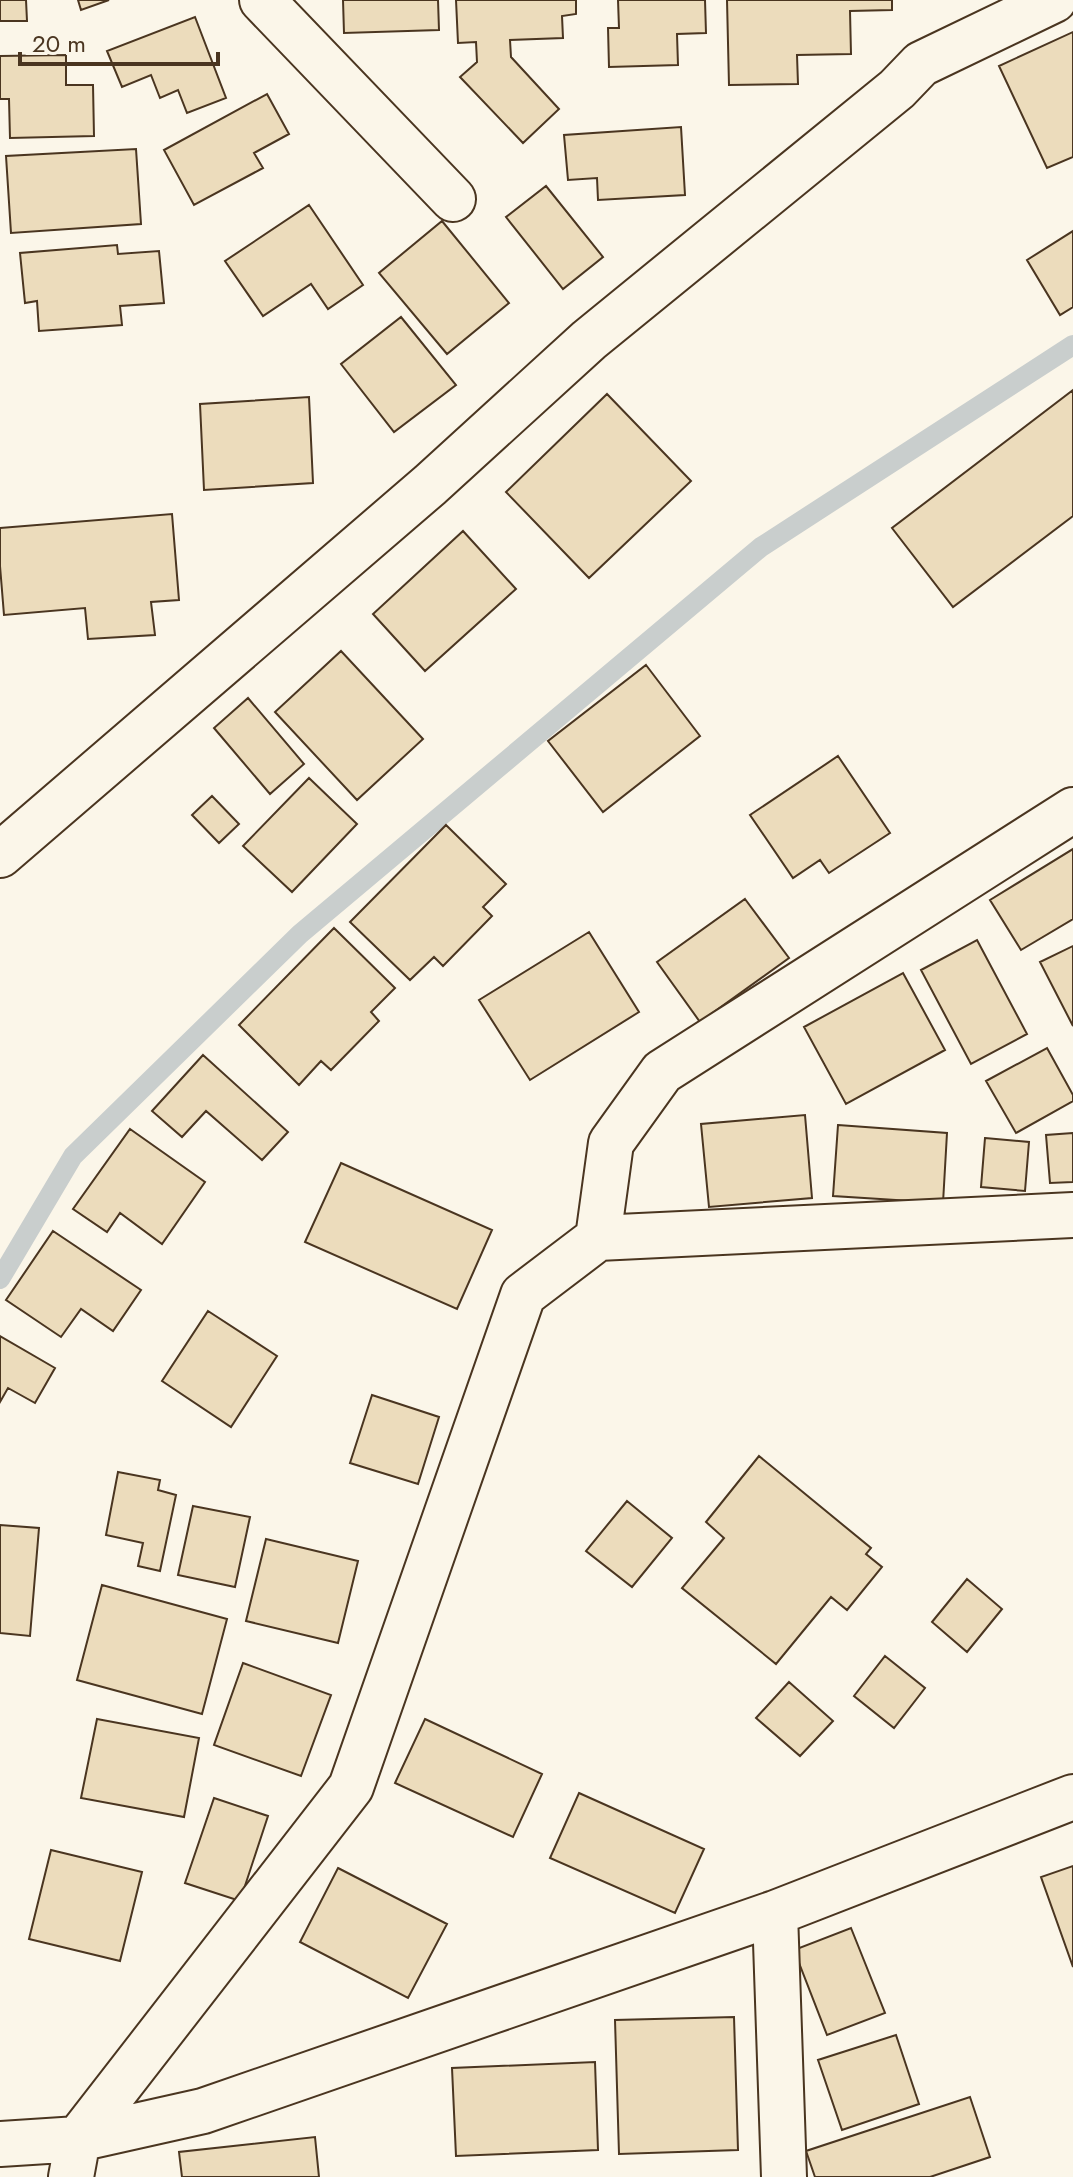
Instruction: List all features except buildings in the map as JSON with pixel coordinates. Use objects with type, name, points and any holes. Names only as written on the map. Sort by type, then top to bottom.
[{"type":"street","points":[[262,0],[453,199]]},
{"type":"street","points":[[0,855],[430,485],[589,340],[897,89],[921,64],[1054,0]]},
{"type":"street","points":[[598,1238],[611,1143],[662,1072],[1073,810]]},
{"type":"street","points":[[75,2158],[351,1787],[523,1295],[598,1238],[1073,1215]]},
{"type":"street","points":[[0,2144],[75,2158],[775,1913],[1073,1797]]},
{"type":"street","points":[[775,1913],[784,2177]]},
{"type":"waterway","points":[[0,1279],[73,1156],[300,934],[761,547],[1073,345]]}]
